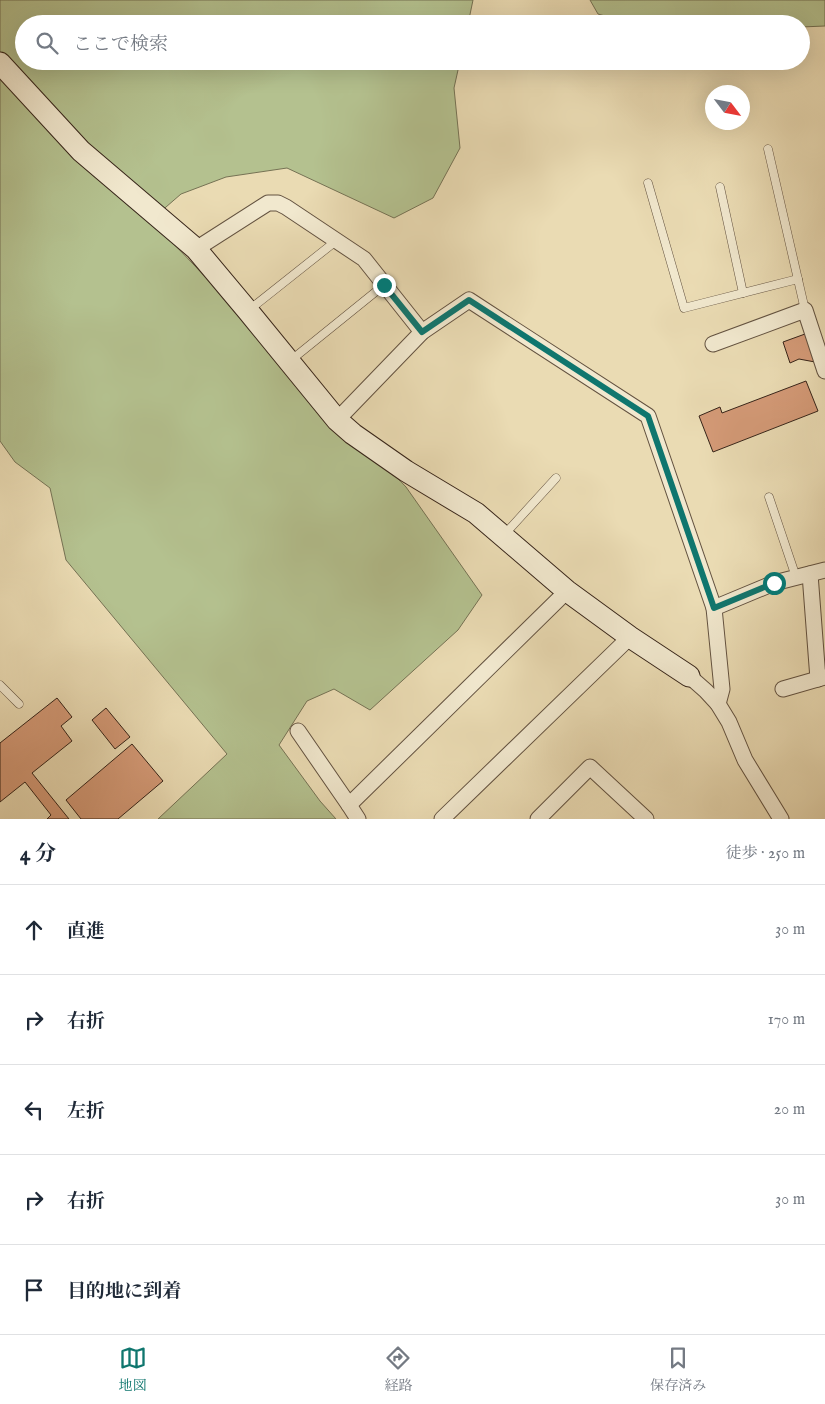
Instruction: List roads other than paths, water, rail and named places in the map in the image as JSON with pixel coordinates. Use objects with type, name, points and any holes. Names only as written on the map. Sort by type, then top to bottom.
[{"type":"street","points":[[0,63],[81,151],[196,249],[288,362],[337,420],[352,434],[406,471],[476,514],[567,590],[630,637],[689,676],[706,691],[718,704],[729,722],[745,760],[781,819]]},
{"type":"street","points":[[196,249],[268,203],[278,203],[286,206],[364,259],[422,332]]},
{"type":"street","points":[[337,420],[422,332],[469,300],[648,416],[714,608],[722,689],[718,704]]},
{"type":"street","points":[[713,344],[805,310],[825,371]]},
{"type":"street","points":[[714,608],[774,583],[825,570]]},
{"type":"street","points":[[783,689],[822,678],[803,575]]},
{"type":"street","points":[[349,804],[567,590]]},
{"type":"street","points":[[442,819],[630,637]]},
{"type":"street","points":[[298,731],[358,819]]},
{"type":"street","points":[[538,819],[590,767],[645,819]]},
{"type":"lane","points":[[768,149],[805,310]]},
{"type":"lane","points":[[648,183],[684,308],[798,279]]},
{"type":"lane","points":[[720,187],[742,293]]},
{"type":"lane","points":[[248,311],[336,241]]},
{"type":"lane","points":[[288,362],[384,285]]},
{"type":"lane","points":[[502,536],[556,478]]},
{"type":"lane","points":[[769,497],[803,575]]},
{"type":"lane","points":[[0,686],[19,704]]}]
